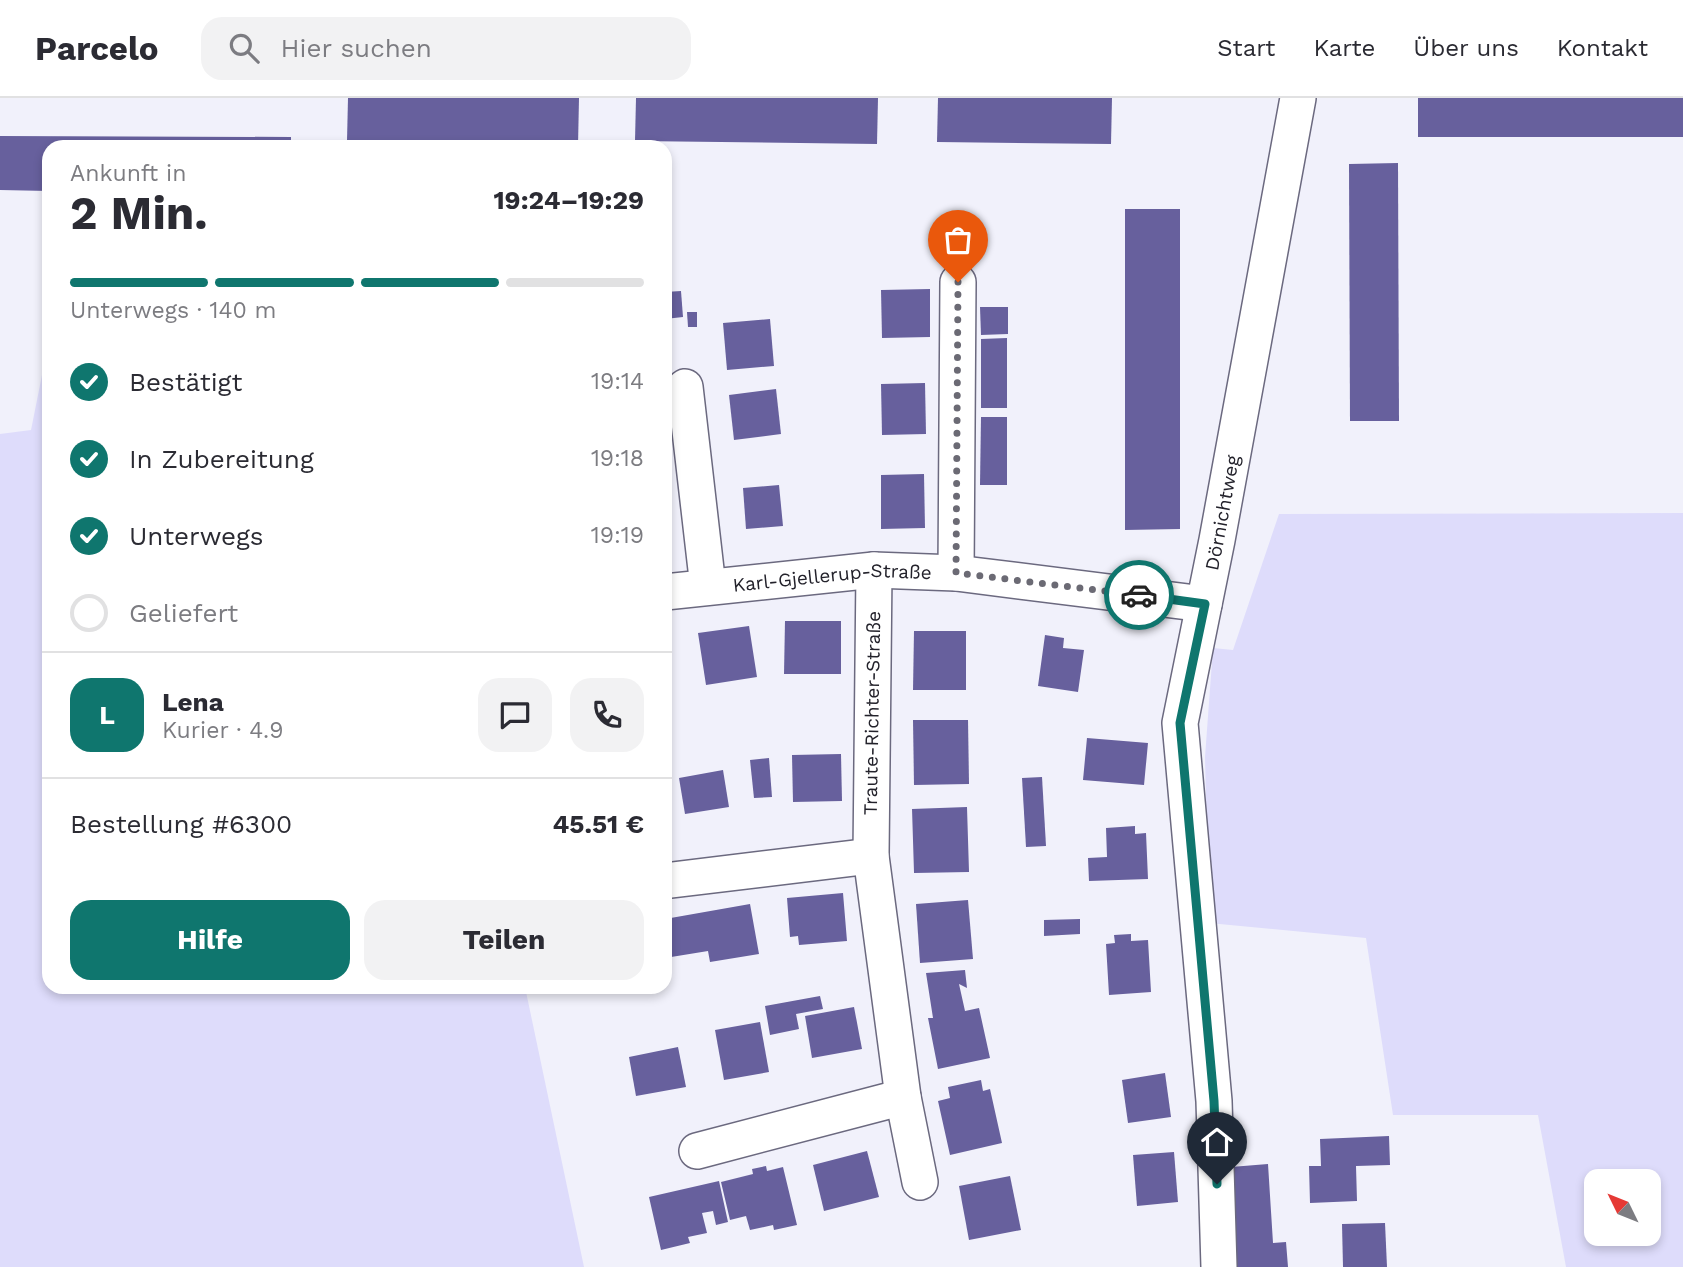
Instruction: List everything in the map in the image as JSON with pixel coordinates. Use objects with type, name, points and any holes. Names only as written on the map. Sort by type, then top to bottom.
[{"type":"street","name":"Dörnichtweg","points":[[1219,1267],[1214,1101],[1180,723],[1205,604],[1298,98]]},
{"type":"street","name":"Karl-Gjellerup-Straße","points":[[956,573],[958,282]]},
{"type":"street","name":"Karl-Gjellerup-Straße","points":[[685,387],[708,587]]},
{"type":"street","name":"Karl-Gjellerup-Straße","points":[[672,591],[874,570],[956,573],[1205,604]]},
{"type":"street","name":"Traute-Richter-Straße","points":[[874,570],[870,856],[903,1097],[920,1182]]},
{"type":"street","points":[[672,880],[870,856]]},
{"type":"street","points":[[697,1151],[903,1097]]},
{"type":"shaded area","points":[[42,375],[42,994],[526,994],[584,1267],[0,1267],[0,434],[31,430]]},
{"type":"shaded area","points":[[1683,513],[1683,1267],[1566,1267],[1538,1115],[1393,1115],[1366,938],[1209,923],[1205,757],[1213,648],[1233,650],[1279,514]]},
{"type":"building","points":[[348,98],[579,98],[578,140],[347,140]]},
{"type":"building","points":[[636,98],[878,98],[877,144],[635,140]]},
{"type":"building","points":[[938,98],[1112,98],[1111,144],[937,142]]},
{"type":"building","points":[[1418,98],[1683,98],[1683,137],[1418,137]]},
{"type":"building","points":[[0,136],[291,137],[291,140],[42,140],[42,191],[0,190]]},
{"type":"building","points":[[1398,163],[1399,421],[1350,421],[1349,164]]},
{"type":"building","points":[[1125,209],[1180,209],[1180,529],[1125,530]]},
{"type":"building","points":[[930,289],[930,337],[882,338],[881,290]]},
{"type":"building","points":[[681,291],[683,317],[672,318],[672,292]]},
{"type":"building","points":[[980,307],[1008,307],[1008,334],[981,335]]},
{"type":"building","points":[[687,312],[697,312],[697,327],[688,327]]},
{"type":"building","points":[[770,319],[774,366],[727,370],[723,323]]},
{"type":"building","points":[[1007,338],[1007,408],[981,408],[981,339]]},
{"type":"building","points":[[925,383],[926,434],[882,435],[881,384]]},
{"type":"building","points":[[776,389],[781,434],[734,440],[729,395]]},
{"type":"building","points":[[981,417],[1007,417],[1007,485],[980,485]]},
{"type":"building","points":[[924,474],[925,528],[881,529],[881,475]]},
{"type":"building","points":[[779,485],[783,526],[746,529],[743,488]]},
{"type":"building","points":[[785,621],[841,621],[841,674],[784,674]]},
{"type":"building","points":[[749,626],[757,677],[706,685],[698,633]]},
{"type":"building","points":[[914,631],[966,631],[966,690],[913,690]]},
{"type":"building","points":[[1045,635],[1064,638],[1063,648],[1084,650],[1078,692],[1038,686]]},
{"type":"building","points":[[913,720],[968,720],[969,784],[914,785]]},
{"type":"building","points":[[1087,738],[1148,743],[1144,785],[1083,780]]},
{"type":"building","points":[[841,754],[842,801],[793,802],[792,755]]},
{"type":"building","points":[[769,758],[772,797],[754,798],[750,760]]},
{"type":"building","points":[[723,770],[729,807],[685,814],[679,778]]},
{"type":"building","points":[[1042,777],[1046,846],[1026,847],[1022,778]]},
{"type":"building","points":[[967,807],[969,872],[914,873],[912,809]]},
{"type":"building","points":[[1135,826],[1135,834],[1146,833],[1148,879],[1089,881],[1088,858],[1107,857],[1106,828]]},
{"type":"building","points":[[843,893],[847,941],[799,945],[798,936],[790,937],[787,898]]},
{"type":"building","points":[[968,900],[973,959],[920,963],[916,904]]},
{"type":"building","points":[[750,904],[759,954],[710,962],[708,951],[672,957],[672,918]]},
{"type":"building","points":[[1080,919],[1080,934],[1044,936],[1044,920]]},
{"type":"building","points":[[1131,934],[1131,941],[1148,940],[1151,992],[1109,995],[1106,944],[1115,943],[1114,935]]},
{"type":"building","points":[[965,970],[967,988],[959,984],[965,1011],[979,1008],[990,1058],[938,1069],[928,1018],[933,1018],[926,973]]},
{"type":"building","points":[[820,996],[823,1009],[796,1014],[799,1029],[770,1035],[765,1006]]},
{"type":"building","points":[[854,1007],[862,1049],[812,1058],[805,1016]]},
{"type":"building","points":[[760,1022],[769,1072],[724,1080],[715,1030]]},
{"type":"building","points":[[678,1047],[686,1087],[636,1096],[629,1057]]},
{"type":"building","points":[[1165,1073],[1171,1117],[1128,1123],[1122,1080]]},
{"type":"building","points":[[981,1080],[983,1091],[990,1089],[1002,1143],[950,1155],[938,1101],[950,1098],[948,1087]]},
{"type":"building","points":[[1389,1136],[1390,1165],[1356,1166],[1357,1201],[1310,1203],[1309,1166],[1321,1166],[1320,1139]]},
{"type":"building","points":[[867,1151],[879,1197],[824,1211],[813,1165]]},
{"type":"building","points":[[1174,1152],[1178,1202],[1137,1206],[1133,1155]]},
{"type":"building","points":[[1268,1164],[1273,1243],[1286,1242],[1288,1267],[1237,1267],[1231,1167]]},
{"type":"building","points":[[766,1166],[767,1171],[783,1167],[797,1225],[774,1230],[773,1225],[750,1230],[746,1216],[730,1220],[721,1182],[753,1174],[752,1169]]},
{"type":"building","points":[[1010,1176],[1021,1230],[969,1240],[959,1186]]},
{"type":"building","points":[[719,1181],[728,1222],[716,1225],[713,1211],[702,1213],[707,1233],[688,1237],[690,1243],[661,1250],[649,1197]]},
{"type":"building","points":[[1385,1223],[1387,1267],[1343,1267],[1342,1224]]},
{"type":"way so far","points":[[958,282],[956,573],[1139,595]]},
{"type":"route","points":[[1139,595],[1205,604],[1180,723],[1214,1101],[1217,1184]]}]
